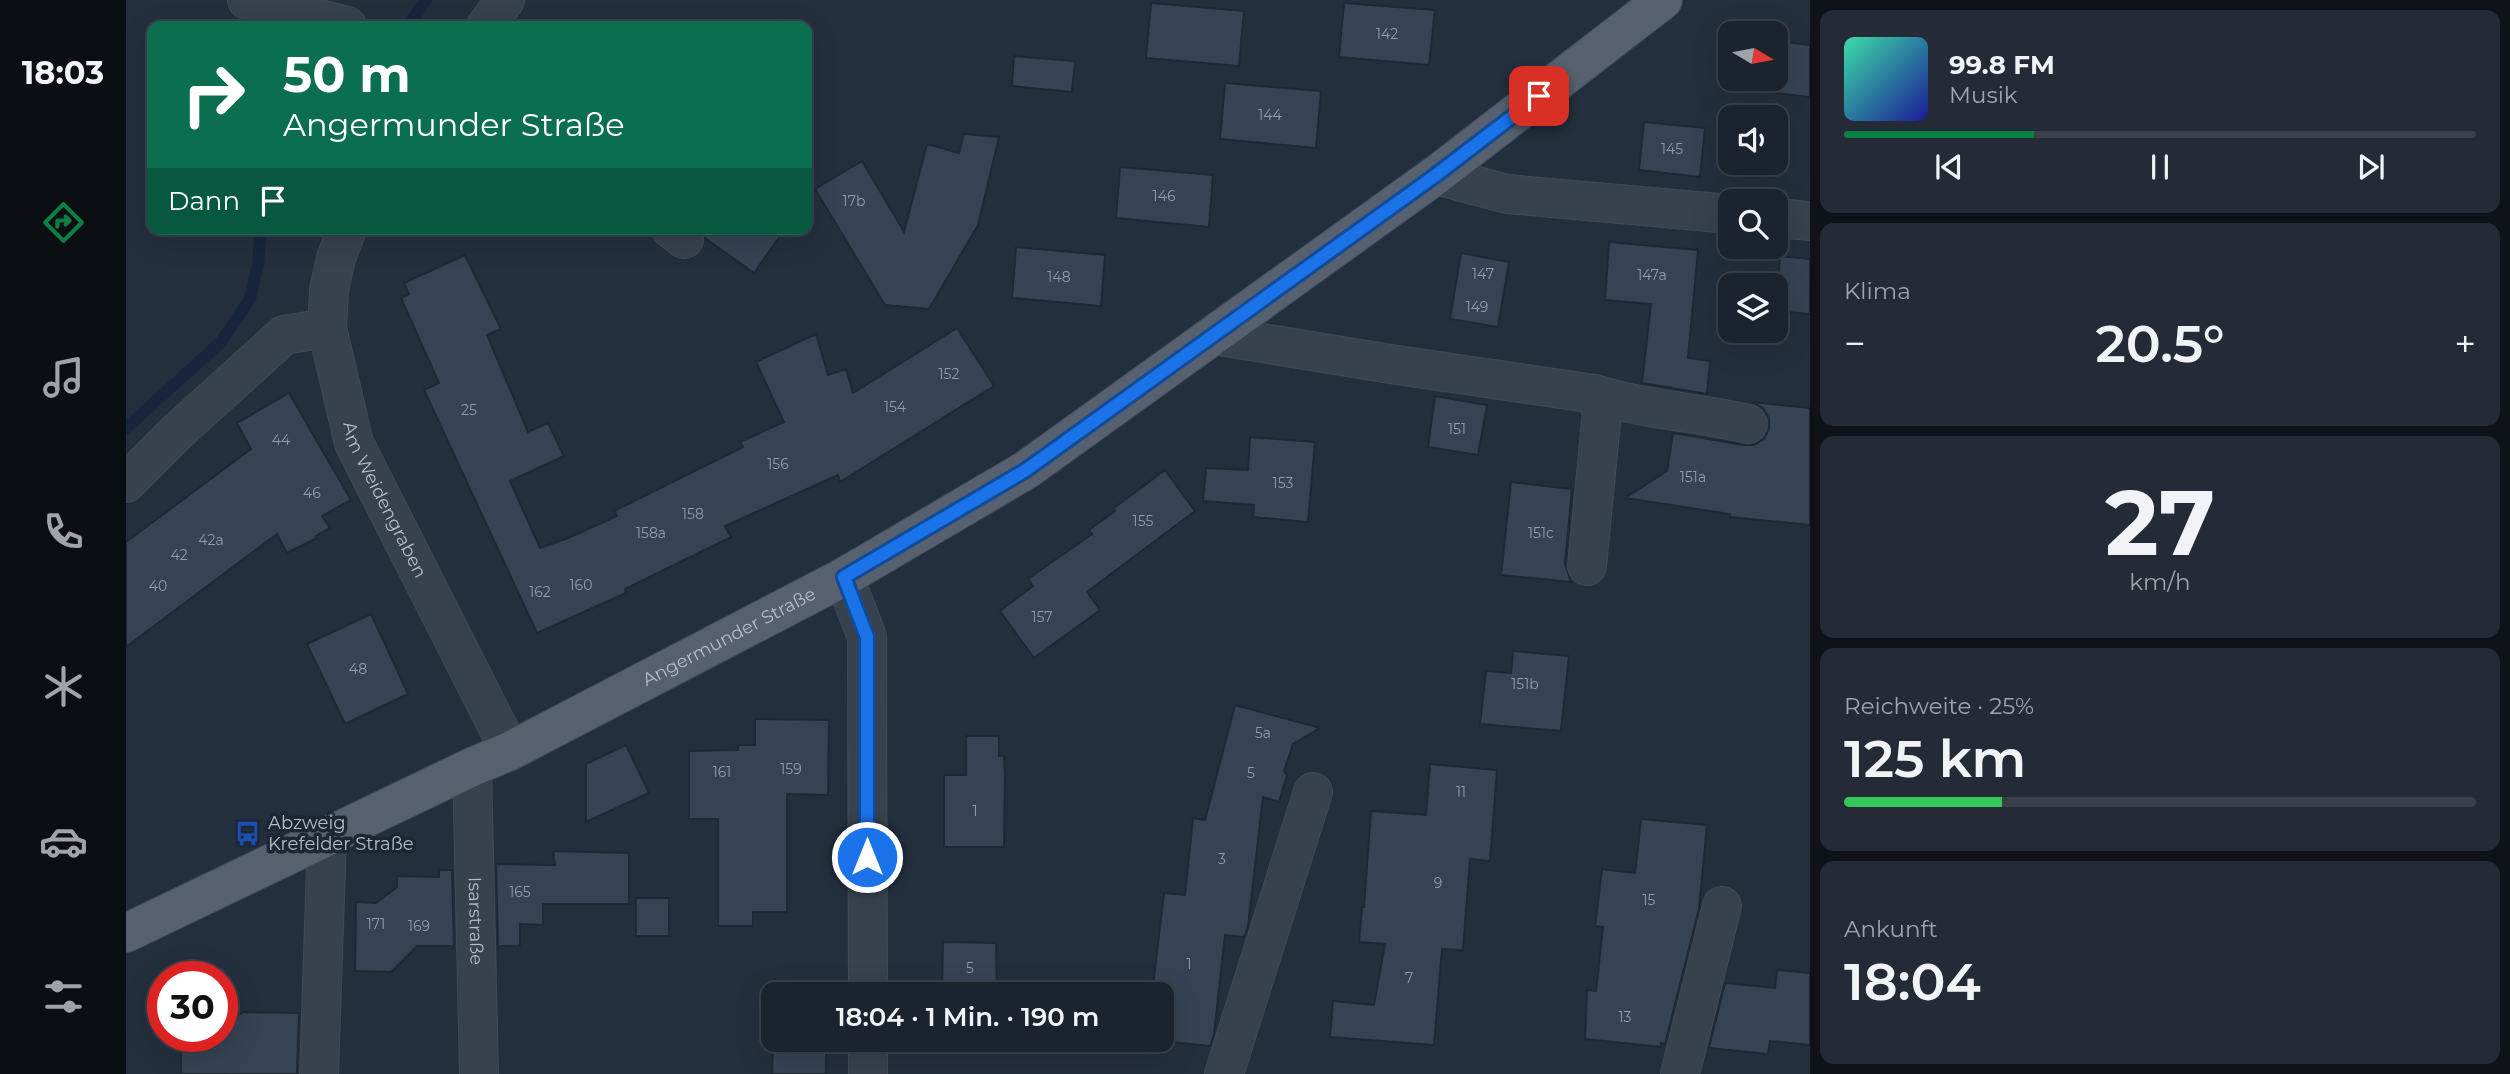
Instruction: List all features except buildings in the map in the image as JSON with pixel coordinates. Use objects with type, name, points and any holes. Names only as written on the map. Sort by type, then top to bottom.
[{"type":"main road","name":"Angermunder Straße","points":[[126,933],[510,751],[844,577],[1026,470],[1436,175],[1663,0]]},
{"type":"street","points":[[247,0],[328,21]]},
{"type":"street","points":[[490,21],[505,0]]},
{"type":"street","points":[[1436,175],[1507,194],[1718,213]]},
{"type":"street","points":[[1788,219],[1810,221]]},
{"type":"street","name":"Am Weidengraben","points":[[346,235],[336,258],[329,290],[327,328],[354,443],[510,751]]},
{"type":"street","points":[[126,483],[284,335],[327,328]]},
{"type":"street","points":[[1214,335],[1595,394],[1618,401],[1709,414],[1748,424]]},
{"type":"street","points":[[1587,566],[1602,412],[1595,394]]},
{"type":"street","points":[[844,577],[867,637],[868,982]]},
{"type":"street","name":"Isarstraße","points":[[472,767],[479,1074]]},
{"type":"street","points":[[1224,1074],[1313,792]]},
{"type":"street","points":[[319,1074],[327,837]]},
{"type":"street","points":[[1680,1074],[1722,906]]},
{"type":"street","points":[[868,1052],[868,1074]]},
{"type":"waterway","points":[[411,21],[426,0]]},
{"type":"waterway","points":[[126,428],[221,342],[250,299],[258,264],[260,235]]},
{"type":"place","name":"Abzweig Krefelder Straße","points":[[248,833]]},
{"type":"route","points":[[867,857],[867,637],[844,577],[1026,470],[1436,175],[1539,96]]}]
